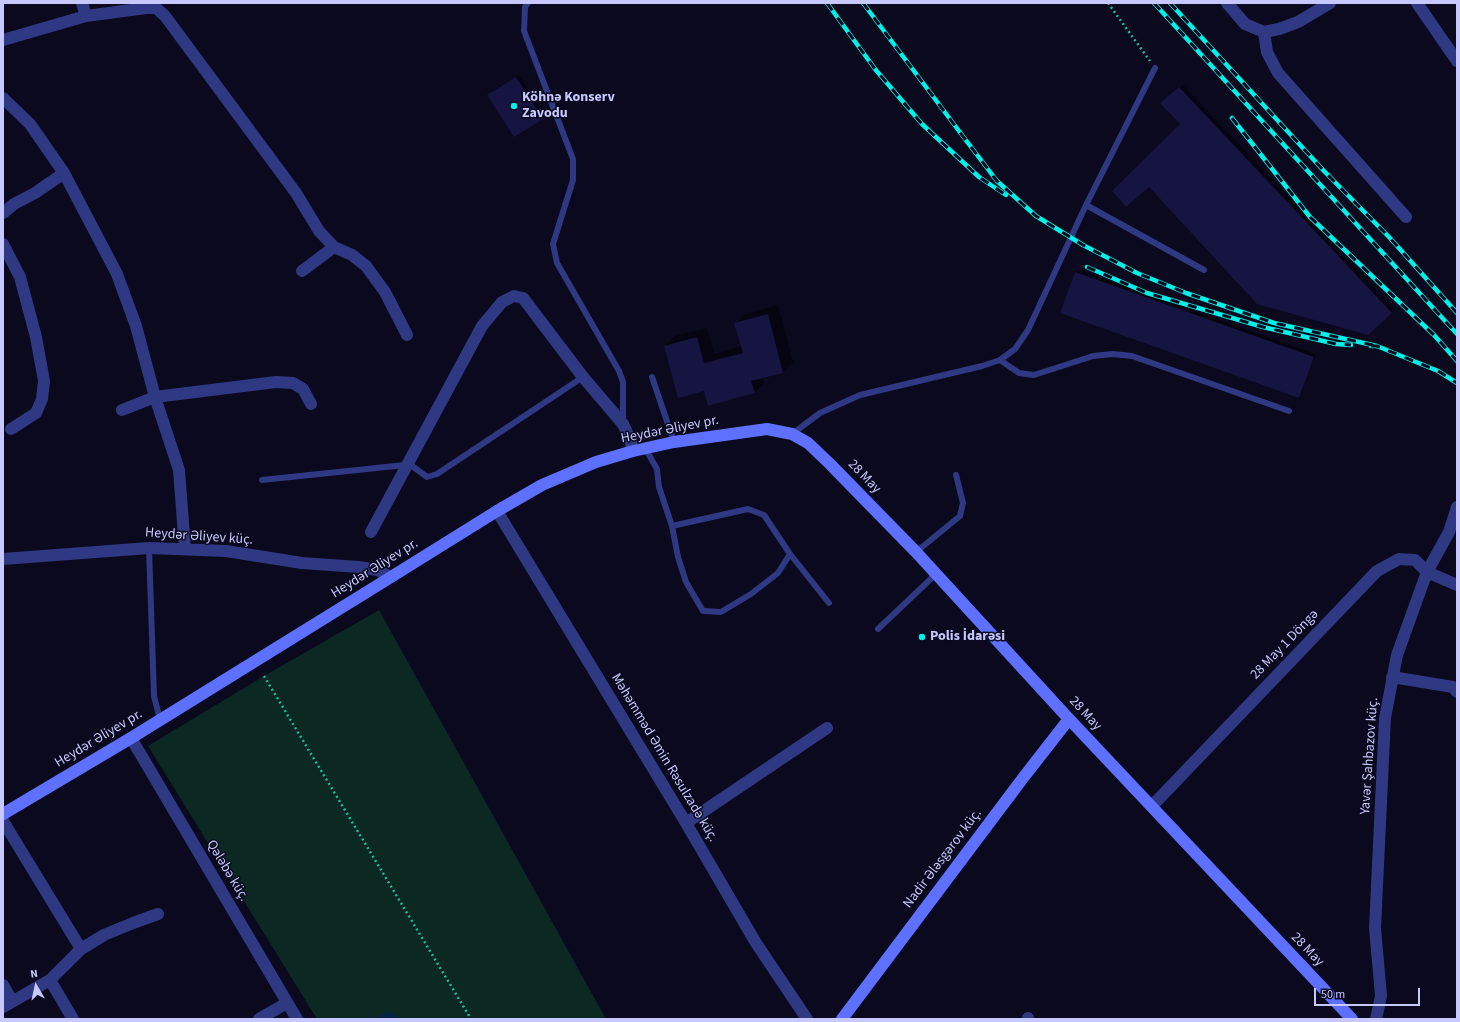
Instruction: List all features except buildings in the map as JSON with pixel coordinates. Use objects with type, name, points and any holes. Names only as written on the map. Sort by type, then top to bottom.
[{"type":"main road","name":"Heydər Əliyev pr.","points":[[3,814],[131,738],[497,511],[542,485],[596,462],[633,451],[674,442],[767,429],[792,434]]},
{"type":"main road","name":"28 May","points":[[792,434],[808,443],[916,552],[1069,719],[1352,1019]]},
{"type":"main road","name":"Nadir Ələsgərov küç.","points":[[842,1019],[1069,719]]},
{"type":"street","points":[[82,3],[86,16]]},
{"type":"street","points":[[1227,3],[1246,24],[1264,32],[1278,30],[1298,22],[1330,3]]},
{"type":"street","points":[[1417,3],[1457,61]]},
{"type":"street","points":[[3,40],[86,16],[156,8],[165,16],[296,193],[319,231],[334,247],[352,255],[366,266],[385,292],[407,335]]},
{"type":"street","points":[[1264,32],[1267,52],[1278,73],[1406,217]]},
{"type":"street","points":[[3,98],[30,124],[64,174],[117,274],[136,326],[155,397],[178,470],[185,549]]},
{"type":"street","points":[[3,213],[14,204],[35,193],[64,174]]},
{"type":"street","points":[[3,244],[20,277],[36,337],[44,381],[42,399],[36,413],[11,429]]},
{"type":"street","points":[[302,271],[334,247]]},
{"type":"street","points":[[370,532],[482,326],[502,302],[514,296],[523,298],[583,378],[623,424],[633,451]]},
{"type":"street","points":[[122,410],[155,397],[276,382],[293,383],[303,389],[311,404]]},
{"type":"street","name":"Yavər Şahbazov küç.","points":[[1376,1019],[1381,996],[1375,928],[1385,718],[1397,655],[1427,572],[1449,532],[1457,507]]},
{"type":"street","name":"Məhəmməd Əmin Rəsulzadə küç.","points":[[497,511],[686,823],[756,943],[807,1019]]},
{"type":"street","name":"Heydər Əliyev küç.","points":[[3,559],[149,548],[185,549],[226,551],[302,563],[359,567],[376,570],[391,577]]},
{"type":"street","name":"28 May 1 Döngə","points":[[1152,806],[1377,571],[1399,559],[1415,560],[1427,572],[1457,585]]},
{"type":"street","points":[[1392,677],[1453,687],[1457,692]]},
{"type":"street","points":[[686,823],[827,728]]},
{"type":"street","name":"Qələbə küç.","points":[[131,738],[297,1019]]},
{"type":"street","points":[[3,821],[81,949]]},
{"type":"street","points":[[3,985],[8,1004],[50,980],[81,949],[104,935],[158,914]]},
{"type":"street","points":[[50,980],[73,1019]]},
{"type":"street","points":[[259,1019],[287,1003]]},
{"type":"lane","points":[[528,3],[525,7],[524,31],[573,159],[573,180],[553,244],[557,263],[619,371],[623,382],[623,424]]},
{"type":"lane","points":[[792,434],[820,412],[860,395],[982,366],[1000,360],[1015,349],[1028,330],[1086,205],[1155,68]]},
{"type":"lane","points":[[1086,205],[1204,270]]},
{"type":"lane","points":[[1000,360],[1019,373],[1034,375],[1093,356],[1113,354],[1132,356],[1289,411]]},
{"type":"lane","points":[[652,377],[674,442]]},
{"type":"lane","points":[[262,480],[405,465],[408,463],[427,477],[437,474],[583,378]]},
{"type":"lane","points":[[645,448],[657,470],[659,487],[672,526],[678,557],[686,582],[703,611],[721,612],[751,594],[778,573],[790,554]]},
{"type":"lane","points":[[916,552],[960,516],[963,503],[956,475]]},
{"type":"lane","points":[[672,526],[748,509],[764,515],[790,554],[829,603]]},
{"type":"lane","points":[[149,548],[154,696],[160,720]]},
{"type":"lane","points":[[878,629],[936,574]]},
{"type":"path","points":[[1108,3],[1155,68]]},
{"type":"path","points":[[264,676],[471,1019]]},
{"type":"green space","points":[[379,610],[606,1019],[317,1019],[148,746],[264,676]]},
{"type":"water","points":[[388,1012],[395,1014],[398,1019],[376,1019],[381,1014]]},
{"type":"railway","points":[[827,3],[875,69],[922,124],[979,177],[1006,195]]},
{"type":"railway","points":[[863,3],[997,181],[1036,216],[1083,245],[1137,273],[1186,293],[1274,323],[1377,346]]},
{"type":"railway","points":[[1154,3],[1457,334]]},
{"type":"railway","points":[[1170,3],[1324,171],[1390,238],[1457,313]]},
{"type":"railway","points":[[1232,118],[1310,217],[1434,335],[1457,361]]},
{"type":"railway","points":[[1087,267],[1147,293],[1263,327],[1336,344],[1351,345]]},
{"type":"railway","points":[[1371,346],[1377,346],[1438,371],[1457,383]]},
{"type":"place","name":"Köhnə Konserv Zavodu","points":[[514,106]]},
{"type":"place","name":"Polis İdarəsi","points":[[922,637]]}]
